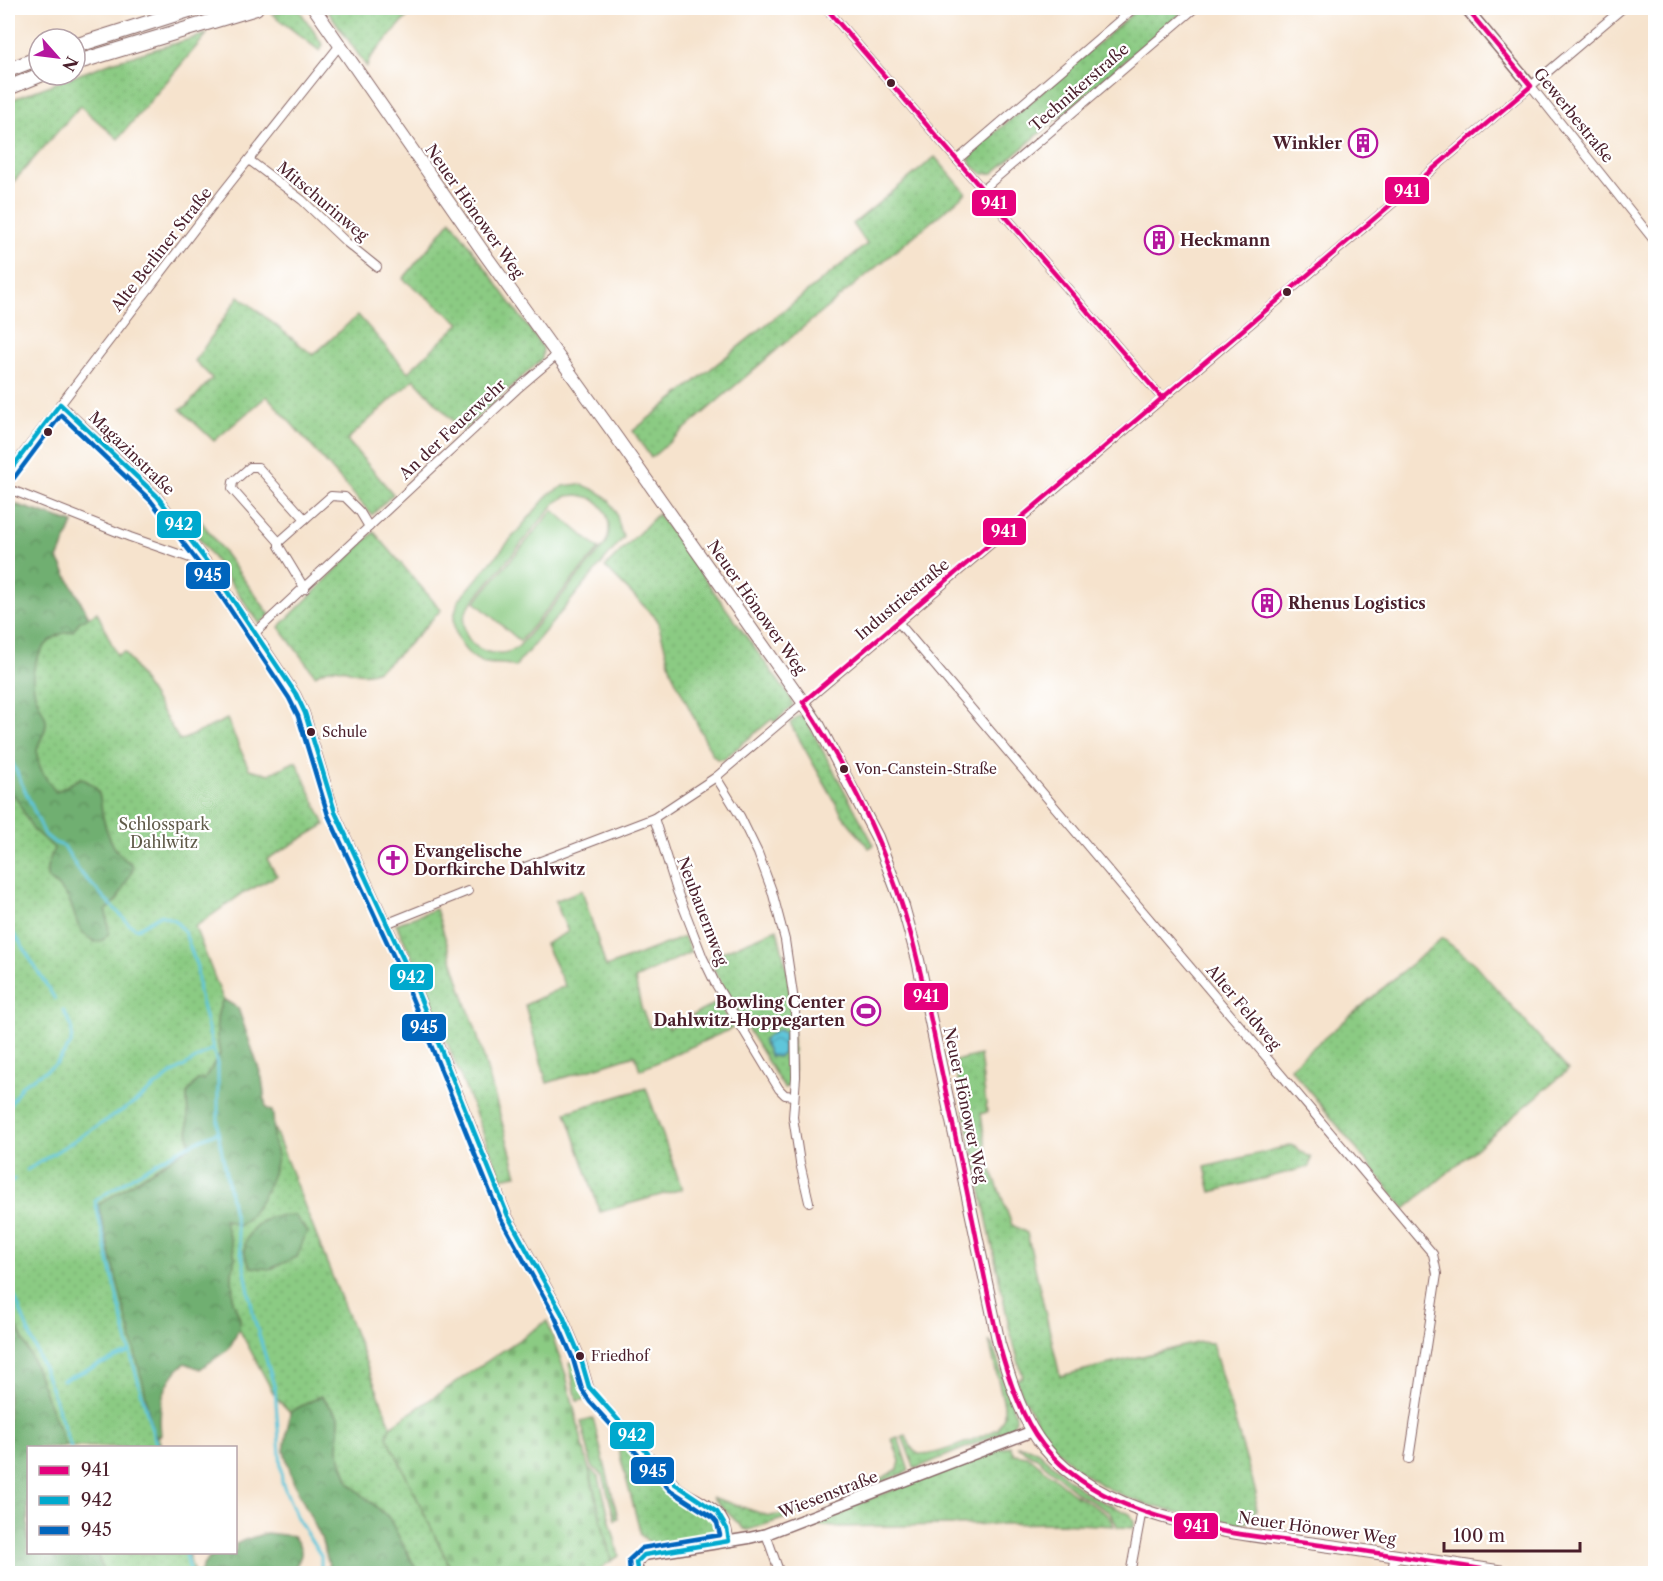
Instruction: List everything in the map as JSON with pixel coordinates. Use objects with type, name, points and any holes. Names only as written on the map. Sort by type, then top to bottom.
[{"type":"main road","points":[[87,42],[195,8]]},
{"type":"main road","points":[[87,59],[256,8]]},
{"type":"main road","name":"Neuer Hönower Weg","points":[[314,8],[484,253],[803,702],[819,726],[872,827],[903,906],[918,960],[999,1344],[1012,1386],[1033,1431],[1044,1447],[1076,1476],[1114,1499],[1142,1510],[1214,1529],[1517,1574]]},
{"type":"main road","points":[[8,70],[27,63]]},
{"type":"main road","points":[[8,88],[27,80]]},
{"type":"street","points":[[826,8],[1162,398]]},
{"type":"street","name":"Technikerstraße","points":[[957,160],[1134,8]]},
{"type":"street","name":"Technikerstraße","points":[[982,190],[1195,8]]},
{"type":"street","name":"Gewerbestraße","points":[[1466,8],[1656,243]]},
{"type":"street","name":"Industriestraße","points":[[525,867],[654,818],[716,777],[1623,8]]},
{"type":"street","name":"Alte Berliner Straße","points":[[8,473],[249,159],[340,45]]},
{"type":"street","name":"Mitschurinweg","points":[[249,159],[302,200],[346,242],[377,267]]},
{"type":"street","name":"An der Feuerwehr","points":[[256,632],[517,389],[557,355]]},
{"type":"street","name":"Magazinstraße","points":[[60,404],[158,496],[256,632],[300,703],[335,812],[388,923],[436,1035],[508,1216],[561,1314],[580,1356],[590,1387],[596,1397],[675,1484],[719,1513],[728,1526],[729,1541]]},
{"type":"street","points":[[304,589],[279,546],[279,542],[232,489],[233,482],[250,467],[258,467],[305,519]]},
{"type":"street","points":[[14,491],[130,537],[193,559],[202,555]]},
{"type":"street","points":[[279,542],[331,496],[345,497],[360,512],[369,527]]},
{"type":"street","name":"Alter Feldweg","points":[[898,622],[1433,1254],[1437,1274],[1410,1459]]},
{"type":"street","points":[[716,777],[753,842],[766,873],[785,940],[795,1008],[796,1144],[809,1202]]},
{"type":"street","name":"Neubauernweg","points":[[654,818],[677,891],[702,958],[778,1089],[785,1095],[794,1096]]},
{"type":"street","points":[[388,923],[468,891]]},
{"type":"street","name":"Wiesenstraße","points":[[637,1571],[639,1558],[648,1553],[766,1533],[1033,1431]]},
{"type":"street","points":[[1130,1574],[1142,1510]]},
{"type":"street","points":[[766,1533],[780,1574]]},
{"type":"street","points":[[1391,1574],[1395,1556]]},
{"type":"green space","points":[[292,8],[300,11],[323,45],[320,51],[272,14]]},
{"type":"green space","points":[[326,8],[415,8],[370,58],[367,67]]},
{"type":"green space","points":[[1139,8],[1187,8],[993,173],[983,174],[973,166],[969,160],[976,149]]},
{"type":"green space","points":[[207,34],[118,139],[80,106],[8,188],[8,101],[45,87],[87,87],[87,71]]},
{"type":"green space","points":[[935,157],[966,193],[801,329],[651,458],[633,431],[867,244],[853,224]]},
{"type":"green space","points":[[451,220],[543,348],[542,359],[462,431],[414,379],[347,440],[393,494],[372,515],[267,396],[214,441],[180,409],[187,406],[212,378],[195,361],[239,296],[313,355],[358,315],[408,372],[460,323],[403,279]]},
{"type":"green space","points":[[579,484],[606,497],[614,508],[624,537],[515,667],[482,662],[466,651],[458,639],[454,618],[458,601],[549,494],[564,486]],"holes":[[[578,495],[593,499],[603,508],[609,527],[604,546],[518,647],[509,651],[491,653],[474,645],[465,630],[464,618],[469,606],[556,502],[567,496]]]},
{"type":"green space","name":"Schlosspark Dahlwitz","points":[[8,502],[73,523],[58,559],[89,617],[97,612],[117,655],[125,652],[180,741],[227,719],[249,769],[269,774],[296,761],[325,825],[267,859],[277,876],[242,894],[195,927],[223,999],[218,1013],[217,1026],[220,1054],[204,1080],[187,1094],[189,1147],[98,1205],[161,1446],[65,1446],[34,1364],[8,1307]]},
{"type":"green space","points":[[8,502],[73,523],[58,559],[89,617],[80,621],[73,631],[54,638],[36,660],[33,679],[35,693],[46,720],[46,728],[39,743],[37,756],[43,773],[56,792],[80,778],[94,786],[100,795],[104,821],[111,840],[121,856],[132,864],[133,869],[117,900],[106,911],[109,933],[103,940],[95,942],[87,937],[78,925],[65,894],[47,877],[47,867],[54,848],[33,830],[14,794],[8,807]]},
{"type":"green space","points":[[553,510],[599,549],[520,641],[475,602]]},
{"type":"green space","points":[[658,514],[790,697],[793,705],[775,722],[772,719],[724,759],[717,759],[712,754],[672,673],[657,619],[605,567]]},
{"type":"green space","points":[[198,517],[270,615],[260,624],[191,527]]},
{"type":"green space","points":[[374,532],[441,610],[399,654],[381,668],[373,672],[357,673],[333,668],[315,675],[279,627]]},
{"type":"green space","points":[[799,716],[805,718],[874,845],[869,848],[843,816],[790,723]]},
{"type":"green space","points":[[582,890],[606,967],[684,937],[691,952],[635,979],[641,1007],[650,1028],[665,1022],[669,1028],[718,1002],[733,1028],[640,1070],[635,1055],[547,1083],[525,1005],[565,986],[545,944],[568,932],[555,901]]},
{"type":"green space","points":[[436,909],[475,1027],[517,1175],[501,1178],[417,967],[396,924]]},
{"type":"green space","points":[[777,929],[788,974],[792,1013],[794,1081],[784,1088],[734,1007],[708,958]]},
{"type":"green space","points":[[1442,938],[1472,961],[1568,1070],[1405,1209],[1290,1067]]},
{"type":"green space","points":[[223,999],[238,1008],[262,1078],[266,1108],[272,1111],[273,1115],[273,1139],[277,1157],[268,1185],[251,1214],[238,1226],[224,1219],[235,1257],[232,1273],[233,1301],[240,1319],[239,1329],[229,1349],[200,1369],[185,1363],[177,1370],[163,1396],[160,1415],[161,1435],[156,1437],[150,1422],[143,1381],[98,1205],[189,1147],[187,1094],[197,1080],[204,1080],[220,1054],[217,1026],[218,1013]]},
{"type":"green space","points":[[980,1055],[987,1112],[981,1114],[988,1160],[1012,1225],[1027,1233],[1060,1376],[1200,1342],[1212,1343],[1256,1493],[1256,1510],[1250,1521],[1238,1524],[1207,1515],[1177,1512],[1143,1503],[1099,1484],[1064,1457],[1050,1441],[1026,1403],[1016,1380],[1023,1377],[1010,1331],[954,1061]]},
{"type":"green space","points":[[646,1088],[682,1189],[600,1212],[566,1112]]},
{"type":"green space","points":[[274,1128],[391,1426],[387,1436],[453,1573],[418,1573],[408,1553],[364,1497],[349,1483],[338,1450],[339,1417],[321,1396],[290,1412],[275,1396],[239,1329],[240,1319],[233,1301],[232,1273],[235,1257],[223,1218],[238,1226],[257,1207],[277,1156],[273,1140]]},
{"type":"green space","points":[[1292,1145],[1311,1158],[1309,1167],[1211,1192],[1205,1167]]},
{"type":"green space","points":[[294,1215],[307,1231],[297,1257],[270,1269],[251,1267],[245,1252],[250,1232],[255,1226],[269,1218]]},
{"type":"green space","points":[[8,1307],[34,1364],[66,1446],[27,1446],[27,1554],[97,1554],[104,1573],[8,1573]]},
{"type":"green space","points":[[547,1321],[566,1375],[611,1561],[594,1573],[453,1573],[387,1436],[391,1426]]},
{"type":"green space","points":[[989,1341],[993,1346],[1014,1411],[1015,1422],[1012,1429],[1010,1431],[1009,1428],[917,1468],[914,1467],[902,1436],[906,1435],[916,1453],[925,1455],[958,1446],[998,1429],[1004,1416],[1004,1405]]},
{"type":"green space","points":[[577,1360],[587,1396],[586,1399],[577,1401],[569,1363]]},
{"type":"green space","points":[[321,1396],[339,1417],[338,1450],[349,1483],[389,1518],[418,1573],[323,1573],[329,1565],[321,1538],[293,1481],[284,1451],[290,1412]]},
{"type":"green space","points":[[610,1417],[673,1488],[713,1513],[722,1527],[721,1535],[651,1544],[641,1535]]},
{"type":"green space","points":[[593,1418],[618,1518],[615,1520],[603,1476],[592,1466],[581,1421]]},
{"type":"green space","points":[[898,1437],[909,1471],[795,1515],[748,1530],[744,1529],[712,1497],[769,1516],[786,1514],[882,1478],[898,1469],[900,1461],[892,1439]]},
{"type":"green space","points":[[1010,1446],[1014,1454],[1027,1456],[1071,1492],[1108,1515],[1114,1526],[1059,1523],[835,1527],[815,1525],[813,1528],[795,1528],[975,1458]]},
{"type":"green space","points":[[1017,1446],[1028,1447],[1038,1452],[1079,1488],[1130,1514],[1134,1521],[1134,1528],[1118,1527],[1109,1512],[1077,1493],[1037,1458]]},
{"type":"green space","points":[[589,1468],[599,1477],[619,1556],[611,1561]]},
{"type":"green space","points":[[266,1533],[293,1536],[300,1547],[301,1555],[292,1573],[200,1573],[209,1558],[221,1554],[237,1554],[237,1543]]},
{"type":"green space","points":[[97,1554],[188,1554],[194,1573],[104,1573]]},
{"type":"water","points":[[779,1030],[784,1033],[783,1054],[778,1057],[770,1056],[763,1041]]},
{"type":"waterway","points":[[8,753],[45,835],[55,843],[64,846],[79,871],[129,924],[137,929],[160,915],[175,920],[185,933],[197,967],[199,993],[218,1068],[218,1132],[254,1318],[275,1389],[282,1482],[297,1518],[321,1556],[321,1567],[316,1574]]},
{"type":"waterway","points":[[8,927],[55,999]]},
{"type":"waterway","points":[[8,1108],[22,1085],[56,1064],[71,1044],[72,1027],[63,1010]]},
{"type":"waterway","points":[[27,1170],[134,1103],[170,1075],[212,1049]]},
{"type":"waterway","points":[[156,1446],[130,1352],[95,1201],[155,1164],[218,1132]]},
{"type":"waterway","points":[[8,1184],[14,1179]]},
{"type":"waterway","points":[[8,1280],[50,1385],[70,1446]]},
{"type":"waterway","points":[[63,1380],[130,1352]]},
{"type":"waterway","points":[[185,1554],[190,1574]]},
{"type":"transit line","name":"941","points":[[826,8],[1162,398]]},
{"type":"transit line","name":"941","points":[[803,702],[1531,86],[1466,8]]},
{"type":"transit line","name":"942","points":[[8,473],[60,404],[157,496],[210,566],[296,694],[305,713],[335,812],[412,978],[508,1216],[562,1314],[580,1356],[589,1387],[675,1484],[717,1512],[727,1529],[729,1541],[644,1555],[636,1563],[638,1574]]},
{"type":"transit line","name":"945","points":[[14,478],[61,415],[151,501],[204,570],[289,698],[298,716],[328,815],[405,981],[501,1219],[555,1317],[573,1359],[582,1390],[590,1402],[670,1490],[712,1517],[717,1523],[720,1535],[642,1548],[629,1560],[630,1574]]},
{"type":"transit line","name":"941","points":[[803,702],[852,785],[879,844],[902,904],[926,995],[998,1339],[1019,1404],[1043,1445],[1071,1473],[1092,1488],[1130,1506],[1187,1524],[1246,1535],[1514,1574]]},
{"type":"place","name":"Winkler","points":[[1363,143]]},
{"type":"place","name":"Heckmann","points":[[1159,240]]},
{"type":"place","name":"Rhenus Logistics","points":[[1267,603]]},
{"type":"place","name":"Schule","points":[[311,732]]},
{"type":"place","name":"Von-Canstein-Straße","points":[[844,769]]},
{"type":"place","name":"Evangelische Dorfkirche Dahlwitz","points":[[393,860]]},
{"type":"place","name":"Bowling Center Dahlwitz-Hoppegarten","points":[[866,1011]]},
{"type":"place","name":"Friedhof","points":[[580,1356]]}]
